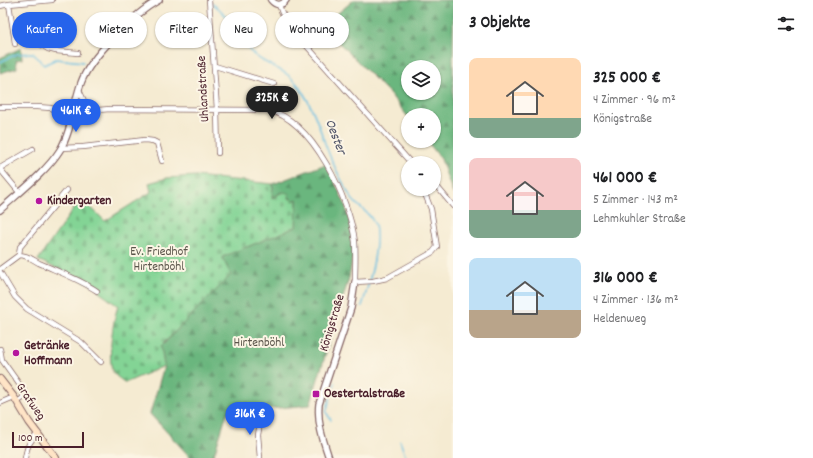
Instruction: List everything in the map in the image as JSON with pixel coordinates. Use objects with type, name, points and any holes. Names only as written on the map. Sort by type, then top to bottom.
[{"type":"main road","name":"Grafweg","points":[[0,379],[56,458]]},
{"type":"street","points":[[0,6],[52,0]]},
{"type":"street","points":[[0,210],[47,167],[61,148],[85,73],[98,55],[132,20],[153,2],[159,0]]},
{"type":"street","name":"Uhlandstraße","points":[[209,0],[215,66],[218,153]]},
{"type":"street","points":[[271,0],[279,5],[282,13],[305,44],[405,156]]},
{"type":"street","points":[[279,5],[284,3],[286,0]]},
{"type":"street","points":[[9,4],[12,23]]},
{"type":"street","points":[[46,48],[78,53]]},
{"type":"street","points":[[215,66],[274,84]]},
{"type":"street","points":[[79,90],[85,102],[95,110]]},
{"type":"street","name":"Königstraße","points":[[0,107],[51,108],[63,113],[95,110],[268,110],[291,121],[307,135],[330,170],[345,204],[355,242],[355,282],[351,308],[319,404],[319,426],[329,458]]},
{"type":"street","points":[[61,148],[145,140],[153,141],[157,143],[162,161]]},
{"type":"street","points":[[19,192],[0,168],[32,149]]},
{"type":"street","points":[[19,255],[20,248],[67,190]]},
{"type":"street","points":[[441,191],[453,206]]},
{"type":"street","points":[[355,282],[373,282],[387,278],[433,252],[437,247],[431,209],[426,196]]},
{"type":"street","points":[[97,291],[83,282],[37,262],[26,255],[19,255],[0,270],[16,297],[27,309],[81,342],[101,362]]},
{"type":"street","points":[[0,349],[2,360],[24,391],[23,398],[0,403]]},
{"type":"street","points":[[260,458],[258,435],[261,417]]},
{"type":"street","points":[[24,458],[31,439],[38,434]]},
{"type":"green space","points":[[354,0],[453,0],[453,194],[441,156],[439,156],[432,148],[441,148],[441,108],[401,108],[390,94],[344,48],[349,48],[349,12],[339,12]]},
{"type":"green space","points":[[21,48],[22,59],[16,60],[17,68],[0,73],[0,58]]},
{"type":"green space","name":"Hirtenböhl","points":[[326,164],[345,204],[355,242],[349,278],[310,405],[227,413],[213,458],[191,458],[150,414],[164,366],[161,347],[190,316],[222,257],[296,227],[297,199],[294,201],[282,192],[272,198],[273,184]]},
{"type":"green space","name":"Ev. Friedhof Hirtenböhl","points":[[195,176],[273,184],[272,198],[284,192],[289,194],[289,198],[294,201],[297,199],[296,227],[222,257],[231,275],[161,346],[164,366],[125,383],[113,372],[111,366],[114,320],[118,306],[99,292],[101,289],[38,260],[81,198],[105,221],[151,192],[149,183],[167,178]]},
{"type":"waterway","name":"Oester","points":[[213,4],[229,20],[245,45],[254,55],[288,75],[299,87],[313,111],[331,159],[347,190],[353,200],[373,220],[376,234],[375,254],[371,277],[362,306]]},
{"type":"waterway","name":"Oester","points":[[0,62],[17,54],[33,53],[44,65],[56,59],[83,62]]},
{"type":"waterway","name":"Oester","points":[[331,420],[326,412],[335,383]]},
{"type":"waterway","name":"Oester","points":[[400,441],[406,458]]},
{"type":"place","name":"Kindergarten","points":[[39,201]]},
{"type":"place","name":"Getränke Hoffmann","points":[[16,353]]},
{"type":"place","name":"Oestertalstraße","points":[[316,394]]}]
